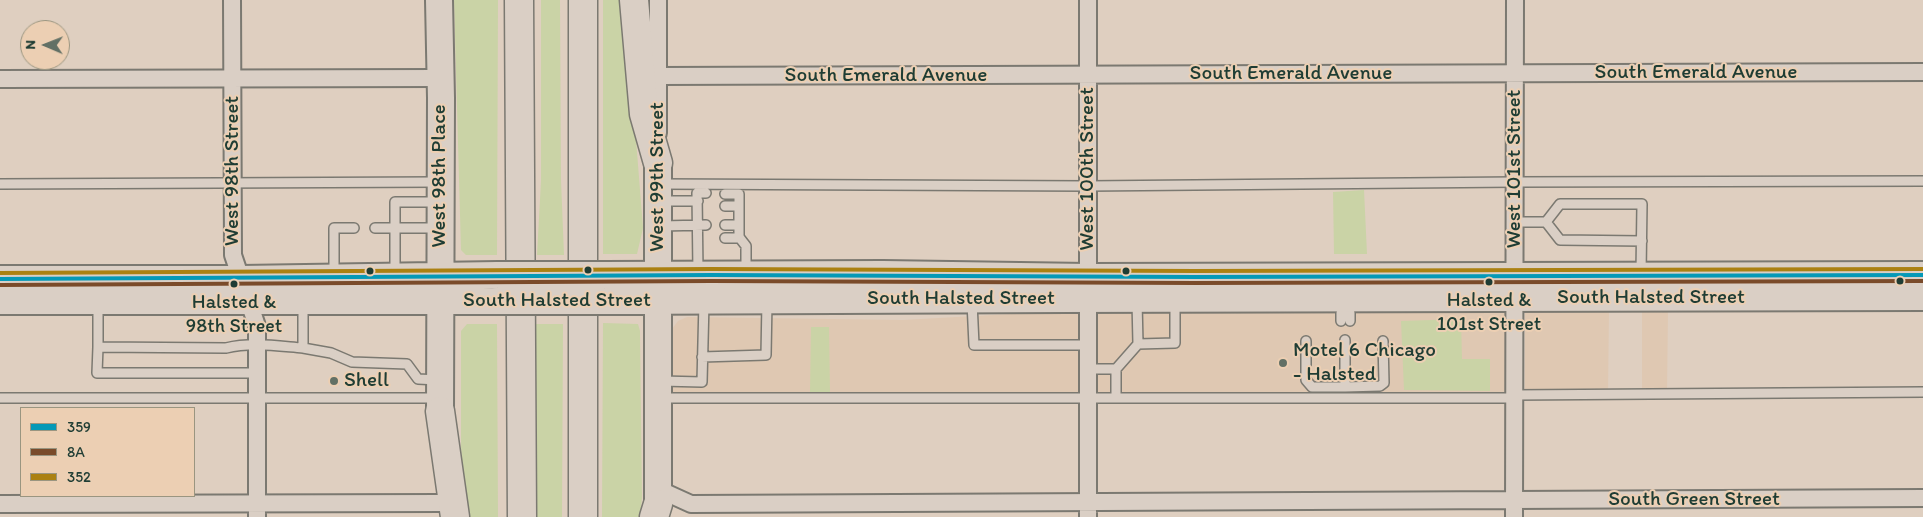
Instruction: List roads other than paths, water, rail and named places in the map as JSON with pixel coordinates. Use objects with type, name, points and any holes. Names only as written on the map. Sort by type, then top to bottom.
[{"type":"highway","points":[[519,0],[522,517]]},
{"type":"highway","points":[[583,0],[583,517]]},
{"type":"highway","points":[[634,0],[644,114],[658,193]]},
{"type":"highway","points":[[440,396],[449,510]]},
{"type":"main road","name":"West 98th Place","points":[[439,0],[440,396]]},
{"type":"main road","name":"West 99th Street","points":[[657,503],[658,193]]},
{"type":"main road","name":"South Halsted Street","points":[[0,302],[98,301],[245,290],[334,278],[498,275],[746,275],[1088,288],[1515,287],[1923,297]]},
{"type":"main road","name":"South Halsted Street","points":[[0,279],[245,290],[303,301],[704,302],[972,299],[1088,288],[1138,298],[1175,298],[1346,312],[1515,287],[1641,276],[1923,275]]},
{"type":"street","name":"West 98th Street","points":[[232,0],[233,255],[257,326],[257,510]]},
{"type":"street","name":"West 99th Street","points":[[658,0],[658,193]]},
{"type":"street","name":"West 100th Street","points":[[1088,0],[1088,510]]},
{"type":"street","name":"West 101st Street","points":[[1514,509],[1515,0]]},
{"type":"street","name":"South Emerald Avenue","points":[[658,76],[1923,72]]},
{"type":"street","points":[[0,79],[440,78]]},
{"type":"street","name":"South Green Street","points":[[657,503],[1088,510],[1514,509],[1923,498]]},
{"type":"street","points":[[0,504],[257,510],[449,510]]},
{"type":"lane","points":[[658,193],[1088,186],[1923,181]]},
{"type":"lane","points":[[0,184],[233,183],[440,192]]},
{"type":"lane","points":[[395,276],[395,202],[440,192]]},
{"type":"lane","points":[[658,193],[700,204]]},
{"type":"lane","points":[[658,193],[702,225]]},
{"type":"lane","points":[[698,275],[702,225],[697,193],[706,193]]},
{"type":"lane","points":[[725,194],[739,194],[740,238],[746,246],[746,275]]},
{"type":"lane","points":[[1546,222],[1560,204],[1642,204],[1641,276]]},
{"type":"lane","points":[[725,206],[739,206]]},
{"type":"lane","points":[[1515,222],[1546,222]]},
{"type":"lane","points":[[1546,222],[1560,240],[1642,240]]},
{"type":"lane","points":[[725,225],[739,225]]},
{"type":"lane","points":[[334,278],[334,228],[354,228]]},
{"type":"lane","points":[[375,228],[440,228]]},
{"type":"lane","points":[[725,238],[740,238]]},
{"type":"lane","points":[[1116,397],[1116,369],[1138,344],[1138,298]]},
{"type":"lane","points":[[1138,344],[1175,343],[1175,298]]},
{"type":"lane","points":[[972,299],[974,345],[1088,345]]},
{"type":"lane","points":[[98,301],[98,373],[257,373]]},
{"type":"lane","points":[[303,301],[303,348]]},
{"type":"lane","points":[[702,357],[766,355],[766,301]]},
{"type":"lane","points":[[658,389],[702,382],[704,302]]},
{"type":"lane","points":[[1345,337],[1345,387]]},
{"type":"lane","points":[[1306,341],[1306,380],[1312,387],[1345,387],[1380,386],[1384,383],[1383,341]]},
{"type":"lane","points":[[98,348],[226,348],[237,345],[303,348],[330,353],[352,362],[407,364],[418,379],[440,396]]},
{"type":"lane","points":[[1088,369],[1116,369]]},
{"type":"lane","points":[[658,389],[1088,398],[1923,392]]},
{"type":"lane","points":[[0,398],[257,399],[440,396]]},
{"type":"place","name":"Halsted & 101st Street","points":[[1489,282]]},
{"type":"place","name":"Halsted & 98th Street","points":[[234,284]]},
{"type":"place","name":"Motel 6 Chicago - Halsted","points":[[1283,363]]},
{"type":"place","name":"Shell","points":[[334,381]]}]
